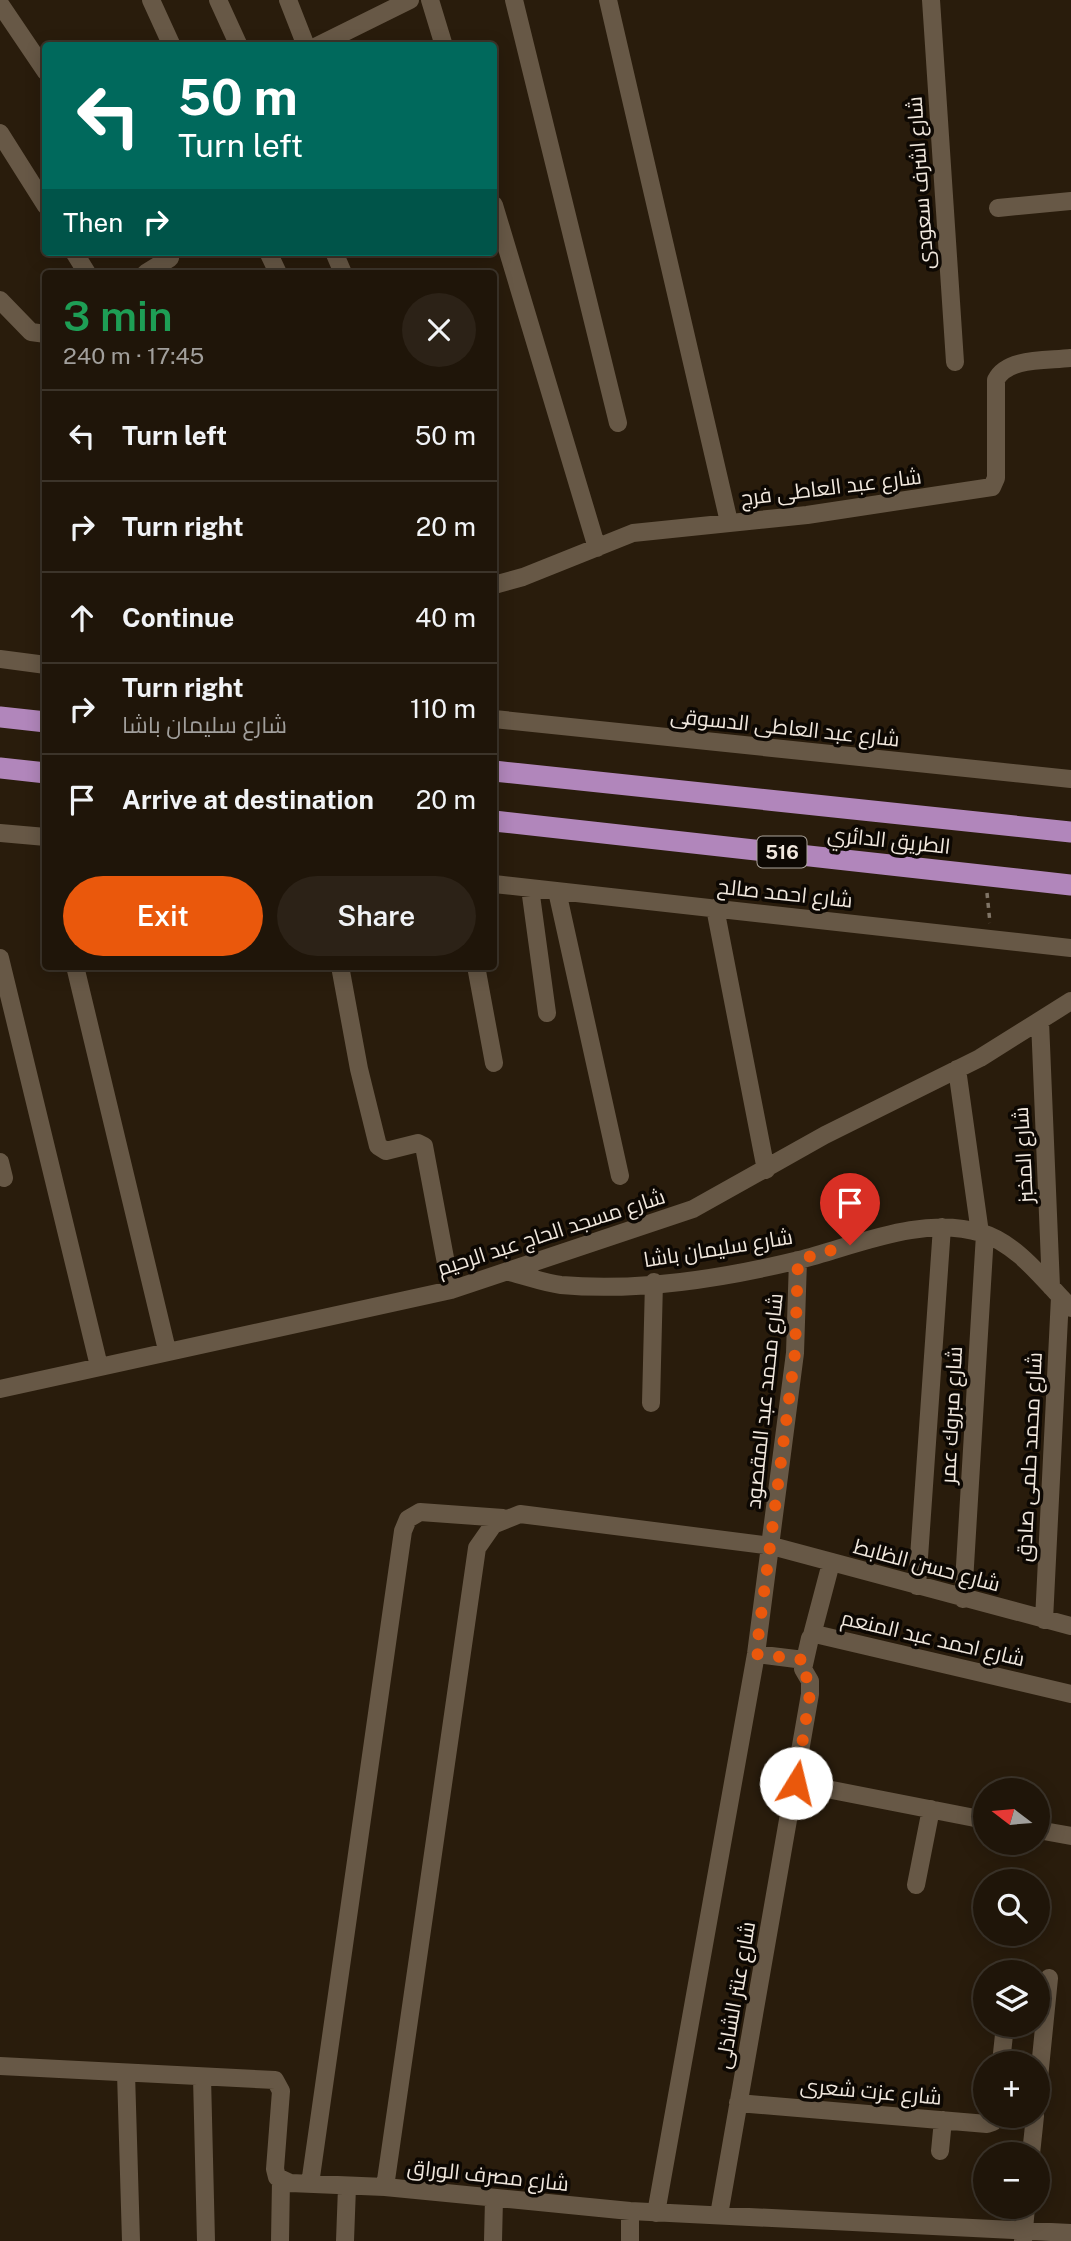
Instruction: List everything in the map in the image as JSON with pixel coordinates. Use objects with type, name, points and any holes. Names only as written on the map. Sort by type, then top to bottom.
[{"type":"highway","points":[[0,717],[42,722]]},
{"type":"highway","points":[[0,768],[42,773]]},
{"type":"highway","name":"الطريق الدائري","points":[[497,771],[1071,832]]},
{"type":"highway","name":"الطريق الدائري","points":[[497,821],[1071,885]]},
{"type":"street","points":[[151,0],[170,42]]},
{"type":"street","points":[[218,0],[237,42]]},
{"type":"street","points":[[288,0],[304,42]]},
{"type":"street","points":[[325,42],[410,0]]},
{"type":"street","points":[[430,0],[443,42]]},
{"type":"street","points":[[514,0],[618,423]]},
{"type":"street","points":[[608,0],[729,522]]},
{"type":"street","name":"شارع اشرف سعودى","points":[[931,0],[955,362]]},
{"type":"street","points":[[0,4],[42,66]]},
{"type":"street","points":[[0,133],[42,200]]},
{"type":"street","points":[[998,208],[1071,201]]},
{"type":"street","points":[[497,215],[597,548]]},
{"type":"street","points":[[153,270],[173,261]]},
{"type":"street","points":[[0,300],[31,331],[42,333]]},
{"type":"street","name":"شارع عبد العاطى فرج","points":[[497,584],[633,533],[807,515],[992,487],[996,478],[995,394],[1001,371],[1010,365],[1071,358]]},
{"type":"street","points":[[0,659],[42,664]]},
{"type":"street","name":"شارع عبد العاطى الدسوقى","points":[[497,719],[1071,779]]},
{"type":"street","points":[[0,833],[42,840]]},
{"type":"street","name":"شارع احمد صالح","points":[[497,884],[1071,948]]},
{"type":"street","points":[[530,888],[547,1013]]},
{"type":"street","points":[[557,891],[620,1176]]},
{"type":"street","points":[[715,908],[766,1170]]},
{"type":"street","points":[[0,958],[99,1366]]},
{"type":"street","points":[[76,970],[167,1350]]},
{"type":"street","points":[[341,970],[359,1069],[378,1146],[386,1151],[418,1143],[424,1146],[451,1290]]},
{"type":"street","points":[[477,970],[494,1063]]},
{"type":"street","name":"شارع مسجد الحاج عبد الرحيم","points":[[0,1389],[167,1350],[451,1290],[693,1209],[825,1135],[957,1069],[1071,1001]]},
{"type":"street","name":"شارع المخبز","points":[[1040,1021],[1061,1297]]},
{"type":"street","name":"شارع مبروك عمر","points":[[957,1069],[983,1234],[963,1599]]},
{"type":"street","points":[[917,1586],[942,1227]]},
{"type":"street","name":"شارع سليمان باشا","points":[[509,1272],[559,1284],[654,1282],[798,1260],[876,1238],[942,1227],[983,1234],[1012,1251],[1061,1297]]},
{"type":"street","name":"شارع محمد عبد المقصود","points":[[656,2213],[756,1654],[795,1353],[798,1260]]},
{"type":"street","points":[[651,1403],[654,1282]]},
{"type":"street","name":"شارع محمد حلمى صادق","points":[[1044,1620],[1061,1297]]},
{"type":"street","name":"شارع حسن الظابط","points":[[310,2184],[403,1531],[408,1519],[419,1512],[503,1518],[520,1514],[772,1546],[1071,1626]]},
{"type":"street","points":[[385,2187],[477,1548],[483,1535],[503,1518]]},
{"type":"street","points":[[812,1635],[831,1563]]},
{"type":"street","name":"شارع احمد عبد المنعم","points":[[796,1783],[811,1687],[803,1670],[804,1660],[812,1635],[1071,1694]]},
{"type":"street","points":[[756,1654],[804,1660]]},
{"type":"street","points":[[796,1783],[973,1818]]},
{"type":"street","name":"شارع عنتر الشاذلى","points":[[719,2215],[796,1783]]},
{"type":"street","points":[[916,1885],[931,1809]]},
{"type":"street","points":[[1050,1832],[1071,1836]]},
{"type":"street","points":[[0,2066],[271,2079],[279,2083],[281,2091],[275,2169],[281,2180],[281,2241]]},
{"type":"street","points":[[126,2073],[131,2241]]},
{"type":"street","points":[[202,2077],[206,2241]]},
{"type":"street","name":"شارع عزت شعرى","points":[[738,2103],[973,2123]]},
{"type":"street","points":[[940,2151],[943,2120]]},
{"type":"street","name":"شارع مصرف الوراق","points":[[281,2180],[347,2187],[385,2187],[656,2213],[719,2215],[1023,2237],[1071,2233]]},
{"type":"street","points":[[345,2241],[347,2187]]},
{"type":"street","points":[[493,2241],[494,2199]]},
{"type":"street","points":[[630,2211],[630,2241]]},
{"type":"street","points":[[1023,2237],[1025,2219]]},
{"type":"path","points":[[988,876],[986,906],[990,922]]},
{"type":"route","points":[[796,1783],[811,1687],[804,1674],[804,1660],[756,1654],[795,1353],[798,1260],[850,1245]]}]
